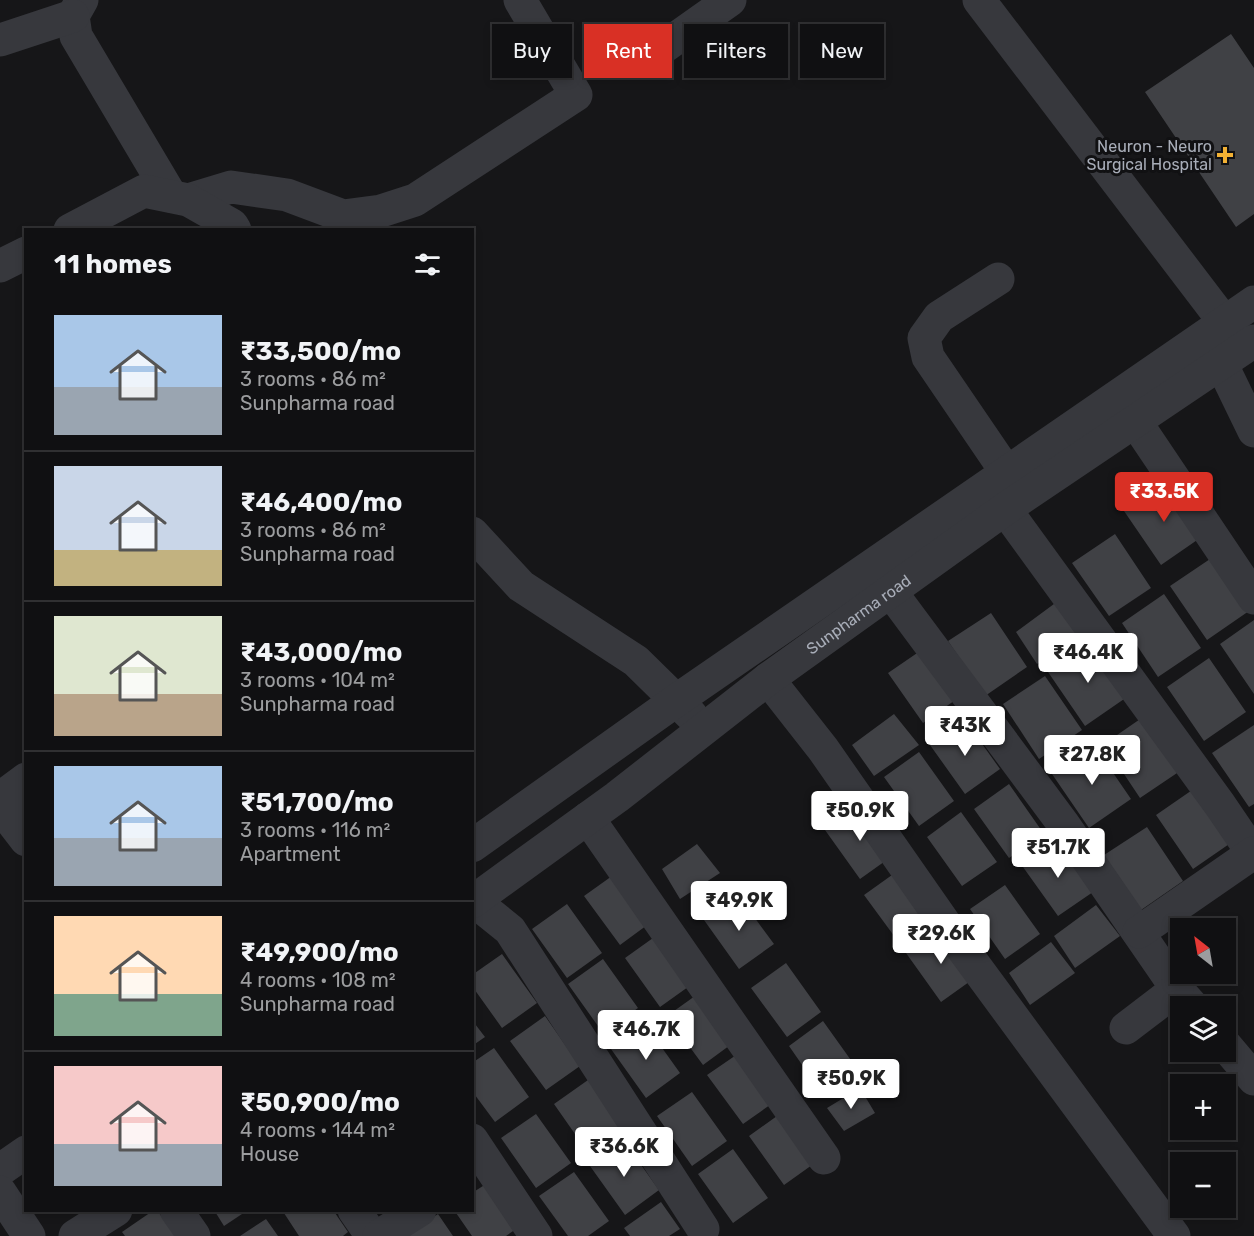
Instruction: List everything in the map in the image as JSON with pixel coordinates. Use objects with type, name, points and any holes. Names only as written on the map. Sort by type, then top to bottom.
[{"type":"street","points":[[179,198],[231,187],[287,195],[343,216],[381,212],[415,200],[576,95],[520,0]]},
{"type":"street","points":[[672,41],[730,0]]},
{"type":"street","points":[[979,0],[1225,323]]},
{"type":"street","points":[[0,39],[78,8],[76,36],[179,198]]},
{"type":"street","points":[[74,228],[144,191],[179,198],[234,228]]},
{"type":"street","points":[[0,266],[24,254]]},
{"type":"street","points":[[998,279],[939,317],[924,338],[928,357],[1007,473]]},
{"type":"street","name":"Sunpharma road","points":[[474,845],[677,700],[1254,302]]},
{"type":"street","name":"Sunpharma road","points":[[474,900],[588,818],[768,679],[1005,509],[1254,341]]},
{"type":"street","points":[[1221,363],[1254,431]]},
{"type":"street","points":[[1135,421],[1254,598]]},
{"type":"street","points":[[1005,509],[1213,795],[1253,854],[1139,932]]},
{"type":"street","points":[[474,535],[521,586],[636,661],[705,728]]},
{"type":"street","points":[[891,592],[1064,825],[1183,996]]},
{"type":"street","points":[[768,679],[823,749],[966,953],[1174,1236]]},
{"type":"street","points":[[24,780],[7,793],[6,814],[24,837]]},
{"type":"street","points":[[588,818],[824,1158]]},
{"type":"street","points":[[474,902],[510,930],[703,1229]]},
{"type":"street","points":[[1126,1028],[1170,1005]]},
{"type":"street","points":[[1236,1058],[1254,1079]]},
{"type":"street","points":[[0,1170],[24,1153]]},
{"type":"street","points":[[478,1161],[536,1236]]},
{"type":"street","points":[[75,1236],[113,1212]]},
{"type":"street","points":[[177,1212],[194,1236]]},
{"type":"street","points":[[355,1212],[372,1236]]},
{"type":"street","points":[[379,1236],[417,1212]]},
{"type":"building","points":[[1231,34],[1254,68],[1254,214],[1236,227],[1145,92]]},
{"type":"building","points":[[1167,482],[1203,536],[1161,565],[1124,511]]},
{"type":"building","points":[[1115,534],[1151,588],[1109,616],[1072,563]]},
{"type":"building","points":[[1213,557],[1249,611],[1207,640],[1170,586]]},
{"type":"building","points":[[1164,594],[1201,648],[1158,677],[1122,623]]},
{"type":"building","points":[[1058,601],[1082,632],[1037,664],[1016,632]]},
{"type":"building","points":[[991,613],[1027,667],[985,696],[948,641]]},
{"type":"building","points":[[1254,620],[1254,694],[1220,644]]},
{"type":"building","points":[[1091,643],[1127,697],[1085,726],[1048,672]]},
{"type":"building","points":[[923,649],[958,698],[923,723],[888,673]]},
{"type":"building","points":[[1209,658],[1246,712],[1204,741],[1167,687]]},
{"type":"building","points":[[1045,676],[1082,730],[1039,759],[1003,704]]},
{"type":"building","points":[[894,714],[919,745],[874,776],[852,745]]},
{"type":"building","points":[[1146,715],[1183,769],[1140,798],[1104,744]]},
{"type":"building","points":[[965,720],[1000,769],[965,794],[930,745]]},
{"type":"building","points":[[1254,725],[1254,804],[1249,807],[1212,753]]},
{"type":"building","points":[[1094,745],[1131,799],[1089,828],[1052,774]]},
{"type":"building","points":[[919,752],[954,801],[919,826],[884,777]]},
{"type":"building","points":[[1009,784],[1044,834],[1009,858],[974,809]]},
{"type":"building","points":[[1198,786],[1235,840],[1193,869],[1156,815]]},
{"type":"building","points":[[860,805],[895,854],[860,879],[825,830]]},
{"type":"building","points":[[961,812],[997,862],[962,886],[927,837]]},
{"type":"building","points":[[1147,827],[1183,881],[1141,910],[1104,855]]},
{"type":"building","points":[[1058,842],[1093,892],[1058,916],[1023,867]]},
{"type":"building","points":[[697,844],[720,873],[680,899],[662,869]]},
{"type":"building","points":[[899,870],[934,919],[900,944],[864,895]]},
{"type":"building","points":[[619,871],[654,920],[620,945],[584,896]]},
{"type":"building","points":[[1005,885],[1040,934],[1005,959],[970,909]]},
{"type":"building","points":[[738,895],[774,944],[739,969],[704,920]]},
{"type":"building","points":[[567,904],[602,953],[567,978],[532,929]]},
{"type":"building","points":[[1096,905],[1120,936],[1075,968],[1054,936]]},
{"type":"building","points":[[941,928],[976,977],[941,1002],[906,953]]},
{"type":"building","points":[[660,933],[695,982],[660,1007],[625,958]]},
{"type":"building","points":[[1051,942],[1075,973],[1030,1005],[1009,973]]},
{"type":"building","points":[[502,954],[537,1003],[502,1028],[474,989],[474,974]]},
{"type":"building","points":[[603,959],[638,1008],[603,1033],[568,984]]},
{"type":"building","points":[[786,963],[821,1012],[787,1037],[751,988]]},
{"type":"building","points":[[702,991],[737,1040],[703,1065],[667,1016]]},
{"type":"building","points":[[545,1016],[580,1066],[546,1090],[510,1041]]},
{"type":"building","points":[[823,1021],[858,1070],[823,1095],[789,1046]]},
{"type":"building","points":[[474,1023],[485,1037],[474,1045]]},
{"type":"building","points":[[645,1024],[680,1073],[646,1098],[611,1049]]},
{"type":"building","points":[[494,1048],[529,1097],[495,1122],[474,1094],[474,1062]]},
{"type":"building","points":[[742,1051],[777,1100],[743,1124],[707,1075]]},
{"type":"building","points":[[588,1080],[623,1129],[589,1154],[554,1104]]},
{"type":"building","points":[[860,1088],[875,1113],[844,1131],[827,1108]]},
{"type":"building","points":[[692,1092],[727,1141],[692,1166],[657,1116]]},
{"type":"building","points":[[784,1111],[819,1160],[784,1185],[749,1136]]},
{"type":"building","points":[[536,1114],[571,1163],[536,1188],[501,1138]]},
{"type":"building","points":[[624,1141],[659,1190],[625,1215],[590,1166]]},
{"type":"building","points":[[733,1149],[768,1198],[733,1223],[698,1174]]},
{"type":"building","points":[[574,1172],[609,1221],[588,1236],[568,1236],[539,1196]]},
{"type":"building","points":[[486,1184],[516,1229],[506,1236],[472,1236],[455,1212],[474,1212],[474,1192]]},
{"type":"building","points":[[661,1202],[680,1229],[669,1236],[630,1236],[624,1228]]},
{"type":"building","points":[[151,1212],[158,1212],[175,1236],[125,1236],[122,1232]]},
{"type":"building","points":[[215,1212],[245,1212],[224,1226]]},
{"type":"building","points":[[283,1212],[334,1212],[348,1232],[343,1236],[299,1236]]},
{"type":"building","points":[[438,1214],[453,1236],[405,1236]]},
{"type":"building","points":[[266,1219],[278,1236],[240,1236]]},
{"type":"place","name":"Neuron - Neuro Surgical Hospital","points":[[1225,155]]}]
